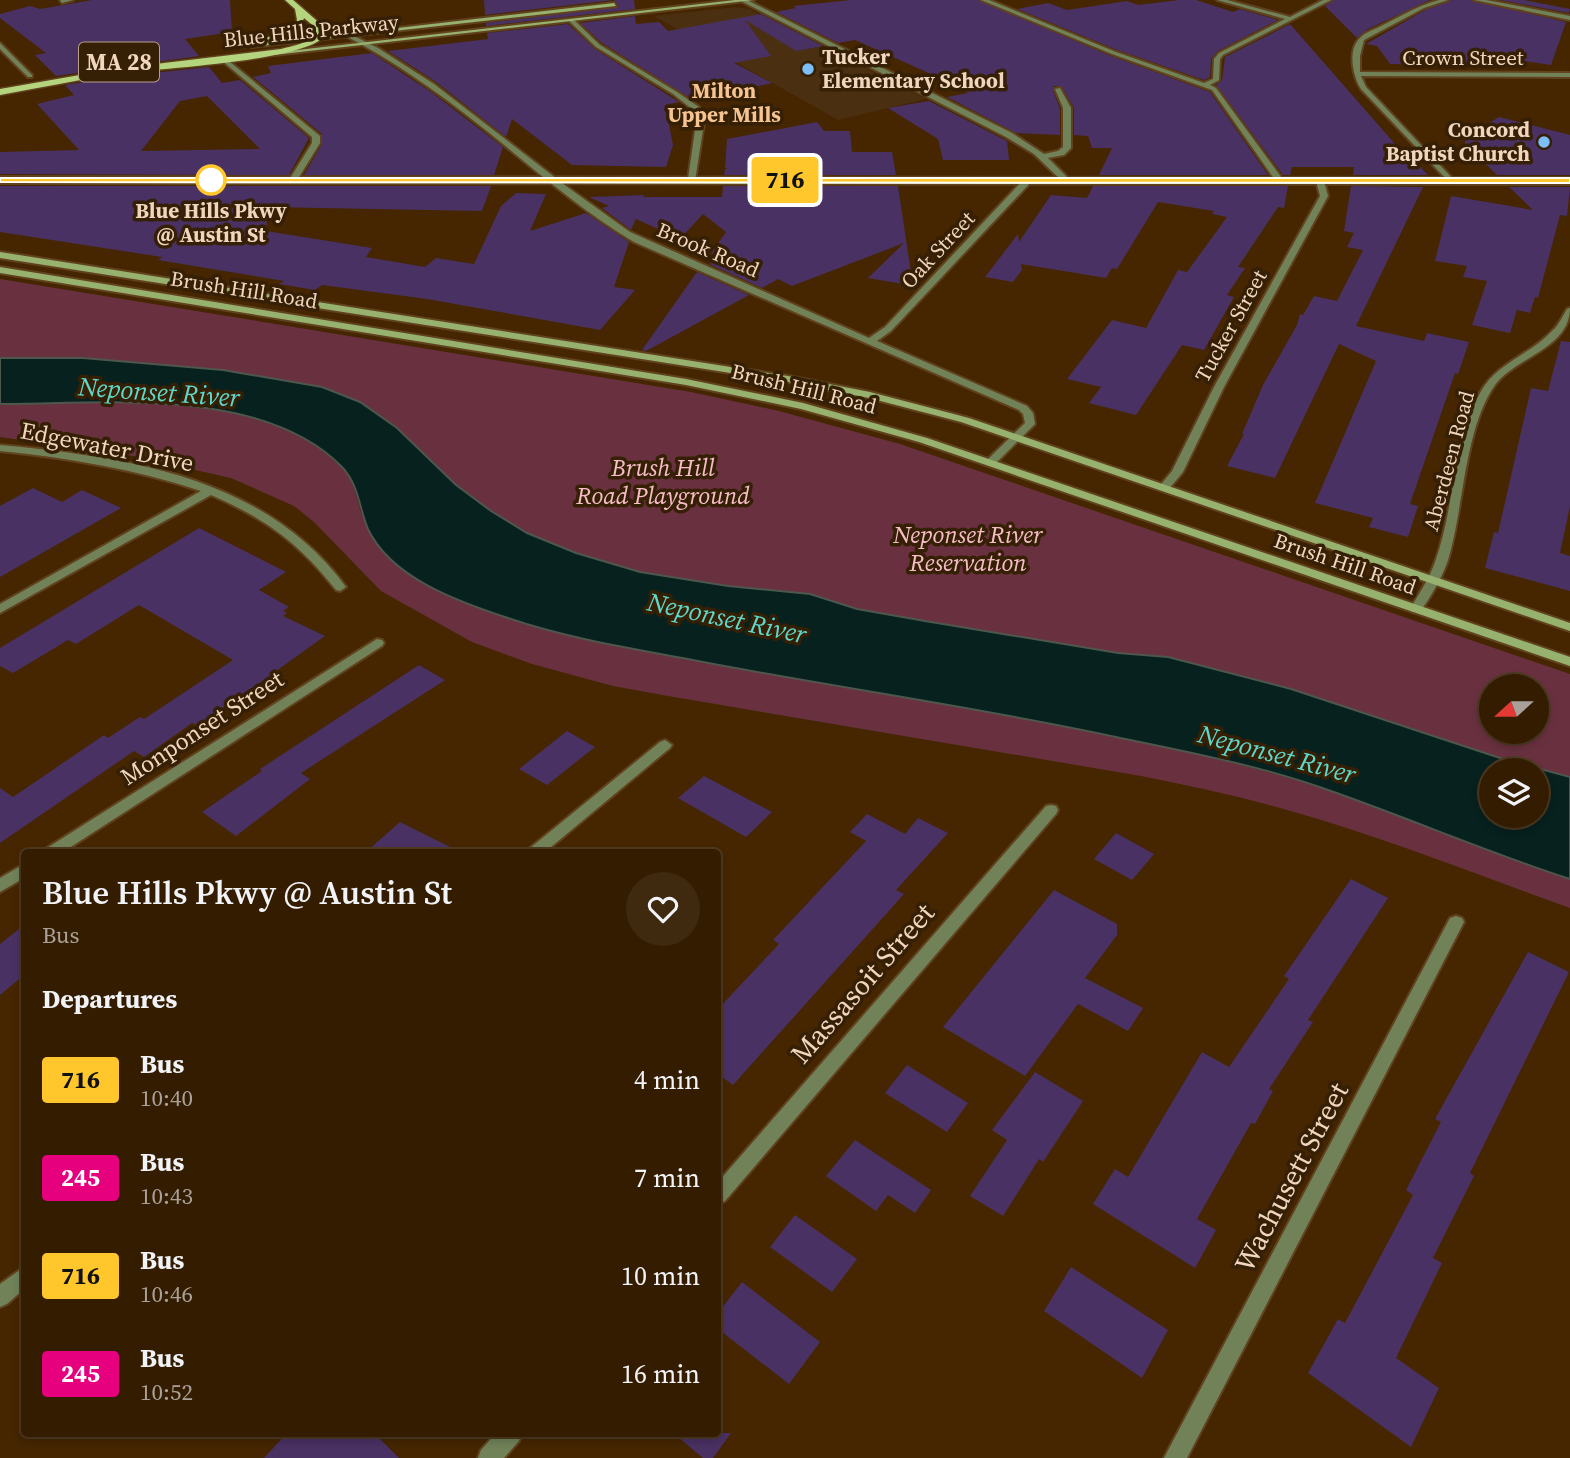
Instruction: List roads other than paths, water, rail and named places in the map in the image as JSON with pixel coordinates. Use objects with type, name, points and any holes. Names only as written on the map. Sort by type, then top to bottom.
[{"type":"highway","points":[[0,180],[1570,181]]},
{"type":"main road","points":[[289,0],[320,28],[317,38]]},
{"type":"main road","name":"Blue Hills Parkway","points":[[0,92],[114,72],[222,58],[746,0]]},
{"type":"main road","name":"Blue Hills Parkway","points":[[0,82],[189,52],[618,5]]},
{"type":"main road","name":"MA 28","points":[[240,46],[270,39],[295,28],[301,20],[298,7]]},
{"type":"main road","name":"MA 28","points":[[262,54],[304,45],[317,38]]},
{"type":"main road","name":"Brush Hill Road","points":[[0,255],[830,387],[911,405],[1019,438],[1570,627]]},
{"type":"main road","name":"Brush Hill Road","points":[[0,270],[725,389],[883,428],[1570,662]]},
{"type":"main road","points":[[311,320],[329,306]]},
{"type":"street","points":[[62,1],[71,0]]},
{"type":"street","points":[[746,0],[974,116],[1043,157],[1066,180]]},
{"type":"street","points":[[984,0],[1114,53],[1205,85],[1220,94],[1280,181]]},
{"type":"street","points":[[1220,0],[1290,19]]},
{"type":"street","points":[[1205,85],[1216,80],[1217,60],[1221,54],[1328,0]]},
{"type":"street","points":[[1445,0],[1422,7],[1362,39],[1358,45],[1357,74],[1363,88],[1450,181]]},
{"type":"street","points":[[1477,0],[1570,18]]},
{"type":"street","points":[[571,20],[598,46],[675,93],[696,110],[701,123],[692,179]]},
{"type":"street","name":"Brook Road","points":[[346,34],[422,78],[611,225],[637,240],[1023,408],[1028,413],[1030,424],[1019,438]]},
{"type":"street","points":[[0,46],[30,76]]},
{"type":"street","points":[[222,58],[316,136],[316,143],[293,180]]},
{"type":"street","name":"Crown Street","points":[[1357,74],[1570,75]]},
{"type":"street","points":[[1043,157],[1061,153],[1067,148],[1067,108],[1058,89]]},
{"type":"street","name":"Oak Street","points":[[871,341],[888,329],[1028,180]]},
{"type":"street","name":"Tucker Street","points":[[1164,488],[1177,471],[1219,387],[1324,196],[1320,181]]},
{"type":"street","name":"Aberdeen Road","points":[[1416,609],[1443,559],[1471,437],[1485,393],[1502,372],[1556,333],[1570,311]]},
{"type":"street","points":[[990,463],[1019,438]]},
{"type":"street","name":"Edgewater Drive","points":[[0,448],[65,455],[187,481],[250,510],[288,533],[314,555],[340,587]]},
{"type":"street","points":[[0,609],[209,491]]},
{"type":"street","name":"Monponset Street","points":[[57,849],[377,643]]},
{"type":"street","points":[[539,849],[665,745]]},
{"type":"street","name":"Massasoit Street","points":[[721,1192],[1051,810]]},
{"type":"street","points":[[0,886],[21,872]]},
{"type":"street","name":"Wachusett Street","points":[[1175,1458],[1456,922]]},
{"type":"street","points":[[0,1297],[21,1280]]},
{"type":"street","points":[[489,1458],[507,1437]]},
{"type":"water","name":"Neponset River","points":[[0,358],[83,358],[223,370],[322,387],[360,402],[397,428],[456,485],[491,511],[527,533],[576,553],[640,572],[728,586],[810,594],[857,609],[925,621],[1118,653],[1168,657],[1291,689],[1500,758],[1479,758],[1479,828],[1549,828],[1549,771],[1570,777],[1570,879],[1331,791],[1252,767],[1012,716],[602,643],[489,612],[428,586],[393,561],[368,529],[348,474],[309,441],[270,423],[226,411],[180,405],[86,402],[0,404]]},
{"type":"place","name":"Tucker Elementary School","points":[[808,69]]},
{"type":"place","name":"Concord Baptist Church","points":[[1544,142]]},
{"type":"place","name":"Blue Hills Pkwy @ Austin St","points":[[211,180]]},
{"type":"district","name":"Milton Upper Mills","points":[[724,103]]},
{"type":"park label","name":"Brush Hill Road Playground","points":[[663,482]]},
{"type":"park label","name":"Neponset River Reservation","points":[[968,549]]}]
